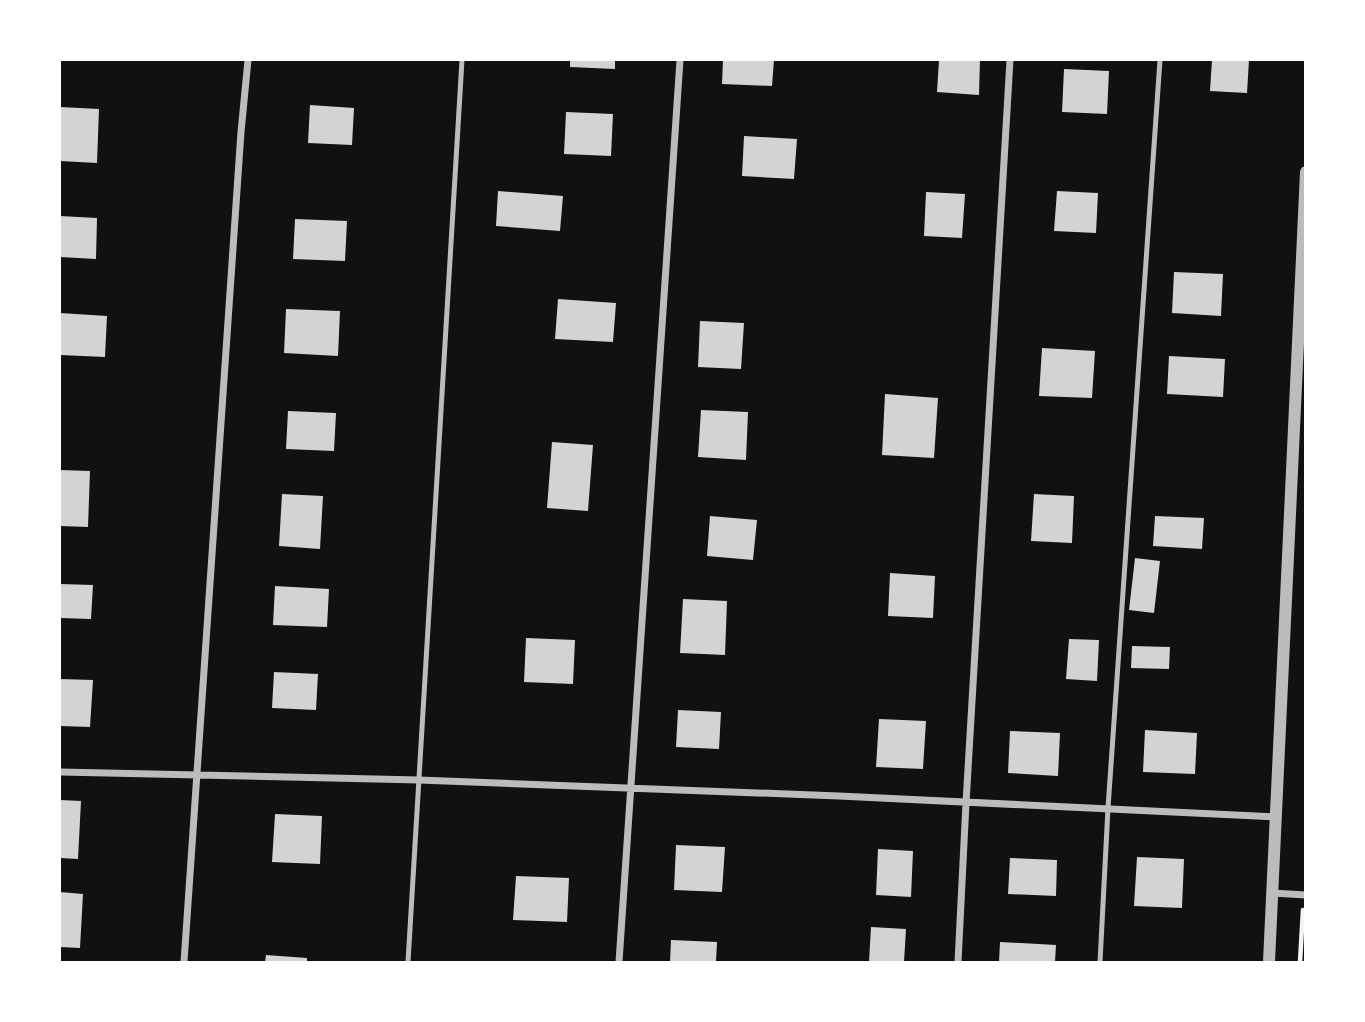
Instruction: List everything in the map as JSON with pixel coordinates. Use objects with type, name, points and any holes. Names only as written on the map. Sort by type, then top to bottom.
[{"type":"street","points":[[184,962],[248,60]]},
{"type":"street","points":[[619,962],[680,60]]},
{"type":"street","points":[[958,962],[1010,60]]},
{"type":"street","points":[[1269,962],[1301,369],[1306,172]]},
{"type":"street","points":[[60,772],[419,780],[839,796],[1275,817]]},
{"type":"street","points":[[1272,892],[1305,895]]},
{"type":"lane","points":[[408,962],[462,60]]},
{"type":"lane","points":[[1100,962],[1108,808],[1160,60]]},
{"type":"path","points":[[1300,962],[1305,895]]},
{"type":"building","points":[[570,60],[615,60],[615,69],[570,67]]},
{"type":"building","points":[[723,60],[774,60],[772,86],[722,84]]},
{"type":"building","points":[[939,60],[980,60],[979,95],[937,92]]},
{"type":"building","points":[[1212,60],[1249,60],[1247,93],[1210,91]]},
{"type":"building","points":[[1064,69],[1109,71],[1107,114],[1062,112]]},
{"type":"building","points":[[310,105],[354,108],[352,145],[308,143]]},
{"type":"building","points":[[60,107],[99,109],[97,163],[60,161]]},
{"type":"building","points":[[566,112],[613,114],[611,156],[564,154]]},
{"type":"building","points":[[744,136],[797,139],[794,179],[742,176]]},
{"type":"building","points":[[498,191],[563,196],[560,231],[496,226]]},
{"type":"building","points":[[1057,191],[1098,193],[1096,233],[1054,231]]},
{"type":"building","points":[[926,192],[965,194],[962,238],[924,236]]},
{"type":"building","points":[[60,216],[97,218],[96,259],[60,257]]},
{"type":"building","points":[[295,219],[347,221],[345,261],[293,259]]},
{"type":"building","points":[[1174,272],[1223,274],[1221,316],[1172,313]]},
{"type":"building","points":[[558,299],[616,303],[613,342],[555,339]]},
{"type":"building","points":[[286,309],[340,311],[338,356],[284,353]]},
{"type":"building","points":[[60,313],[107,316],[105,357],[60,355]]},
{"type":"building","points":[[700,321],[744,323],[741,369],[698,367]]},
{"type":"building","points":[[1042,348],[1095,351],[1092,398],[1039,396]]},
{"type":"building","points":[[1169,356],[1225,359],[1223,397],[1167,394]]},
{"type":"building","points":[[885,394],[938,398],[934,458],[882,455]]},
{"type":"building","points":[[701,410],[748,412],[746,460],[698,457]]},
{"type":"building","points":[[288,411],[336,413],[334,451],[286,449]]},
{"type":"building","points":[[552,442],[593,445],[588,511],[547,508]]},
{"type":"building","points":[[60,470],[90,471],[88,527],[60,526]]},
{"type":"building","points":[[282,494],[323,496],[320,549],[279,546]]},
{"type":"building","points":[[1034,494],[1074,496],[1072,543],[1031,541]]},
{"type":"building","points":[[710,516],[757,520],[753,560],[707,556]]},
{"type":"building","points":[[1155,516],[1204,518],[1202,549],[1153,546]]},
{"type":"building","points":[[1135,558],[1160,561],[1154,613],[1129,610]]},
{"type":"building","points":[[890,573],[935,576],[933,618],[888,616]]},
{"type":"building","points":[[60,584],[93,585],[91,619],[60,618]]},
{"type":"building","points":[[275,586],[329,589],[327,627],[273,625]]},
{"type":"building","points":[[683,599],[727,601],[725,655],[680,653]]},
{"type":"building","points":[[526,638],[575,640],[573,684],[524,682]]},
{"type":"building","points":[[1069,639],[1099,640],[1097,681],[1066,679]]},
{"type":"building","points":[[1132,646],[1170,647],[1169,669],[1131,668]]},
{"type":"building","points":[[274,672],[318,674],[316,710],[272,708]]},
{"type":"building","points":[[60,679],[93,680],[90,727],[60,726]]},
{"type":"building","points":[[678,710],[721,712],[719,749],[676,747]]},
{"type":"building","points":[[879,719],[926,721],[923,769],[876,767]]},
{"type":"building","points":[[1145,730],[1197,733],[1195,774],[1143,772]]},
{"type":"building","points":[[1010,731],[1060,733],[1058,776],[1008,773]]},
{"type":"building","points":[[60,800],[81,801],[78,859],[60,858]]},
{"type":"building","points":[[275,814],[322,816],[320,864],[272,862]]},
{"type":"building","points":[[676,845],[725,847],[722,892],[674,890]]},
{"type":"building","points":[[878,849],[913,851],[911,897],[876,895]]},
{"type":"building","points":[[1137,857],[1184,859],[1182,908],[1134,906]]},
{"type":"building","points":[[1010,858],[1057,860],[1056,896],[1008,894]]},
{"type":"building","points":[[516,876],[569,878],[567,922],[513,920]]},
{"type":"building","points":[[60,892],[83,894],[80,948],[60,947]]},
{"type":"building","points":[[871,927],[906,929],[904,962],[869,962]]},
{"type":"building","points":[[671,940],[717,942],[716,962],[670,962]]},
{"type":"building","points":[[1000,942],[1056,945],[1055,962],[999,962]]},
{"type":"building","points":[[266,955],[307,958],[307,962],[265,962]]}]
